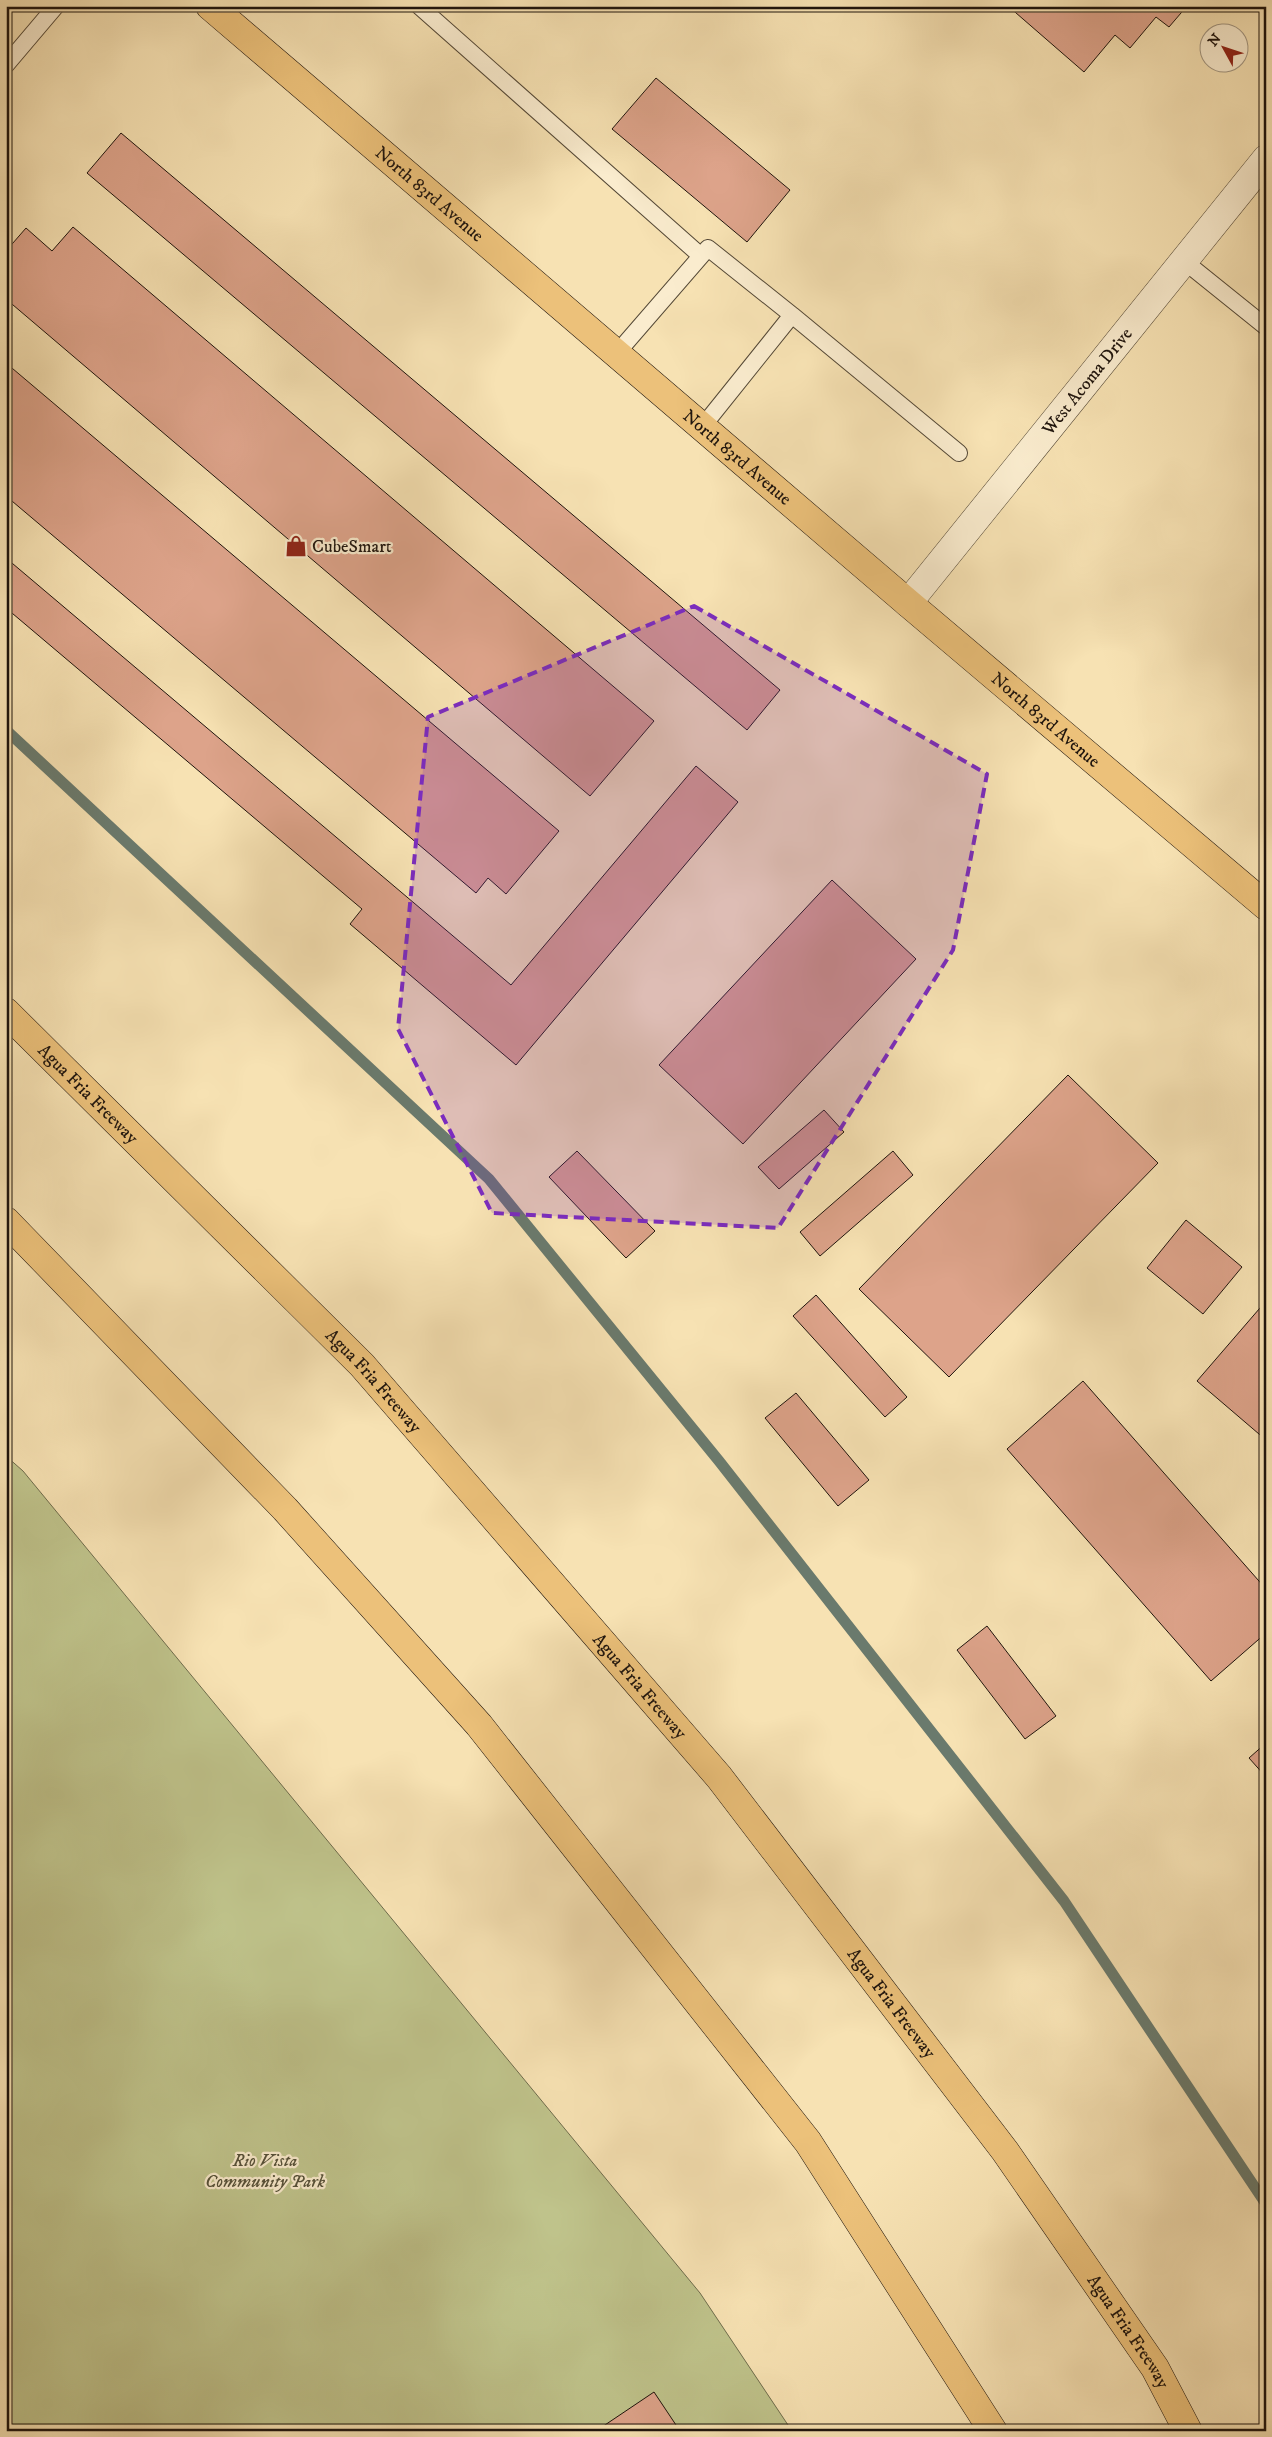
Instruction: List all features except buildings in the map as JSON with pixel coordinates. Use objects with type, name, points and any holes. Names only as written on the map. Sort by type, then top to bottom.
[{"type":"main road","name":"North 83rd Avenue","points":[[210,6],[908,603],[1266,906]]},
{"type":"main road","name":"Agua Fria Freeway","points":[[6,1012],[362,1365],[719,1777],[1005,2151],[1154,2368],[1188,2431]]},
{"type":"main road","points":[[6,1221],[285,1509],[479,1725],[808,2142],[993,2431]]},
{"type":"main road","points":[[1154,2368],[1198,2431]]},
{"type":"street","name":"West Acoma Drive","points":[[908,603],[1266,159]]},
{"type":"lane","points":[[6,65],[56,6]]},
{"type":"lane","points":[[419,6],[701,256]]},
{"type":"lane","points":[[617,353],[708,248],[959,453]]},
{"type":"lane","points":[[1184,261],[1266,326]]},
{"type":"lane","points":[[702,426],[792,315]]},
{"type":"highlighted area","points":[[694,606],[987,774],[953,950],[778,1228],[492,1213],[398,1029],[428,717]]},
{"type":"green space","name":"Rio Vista Community Park","points":[[6,1456],[23,1471],[700,2293],[792,2431],[6,2431]]},
{"type":"waterway","points":[[6,730],[489,1179],[719,1461],[1064,1901],[1266,2204]]},
{"type":"place","name":"CubeSmart","points":[[296,546]]}]
